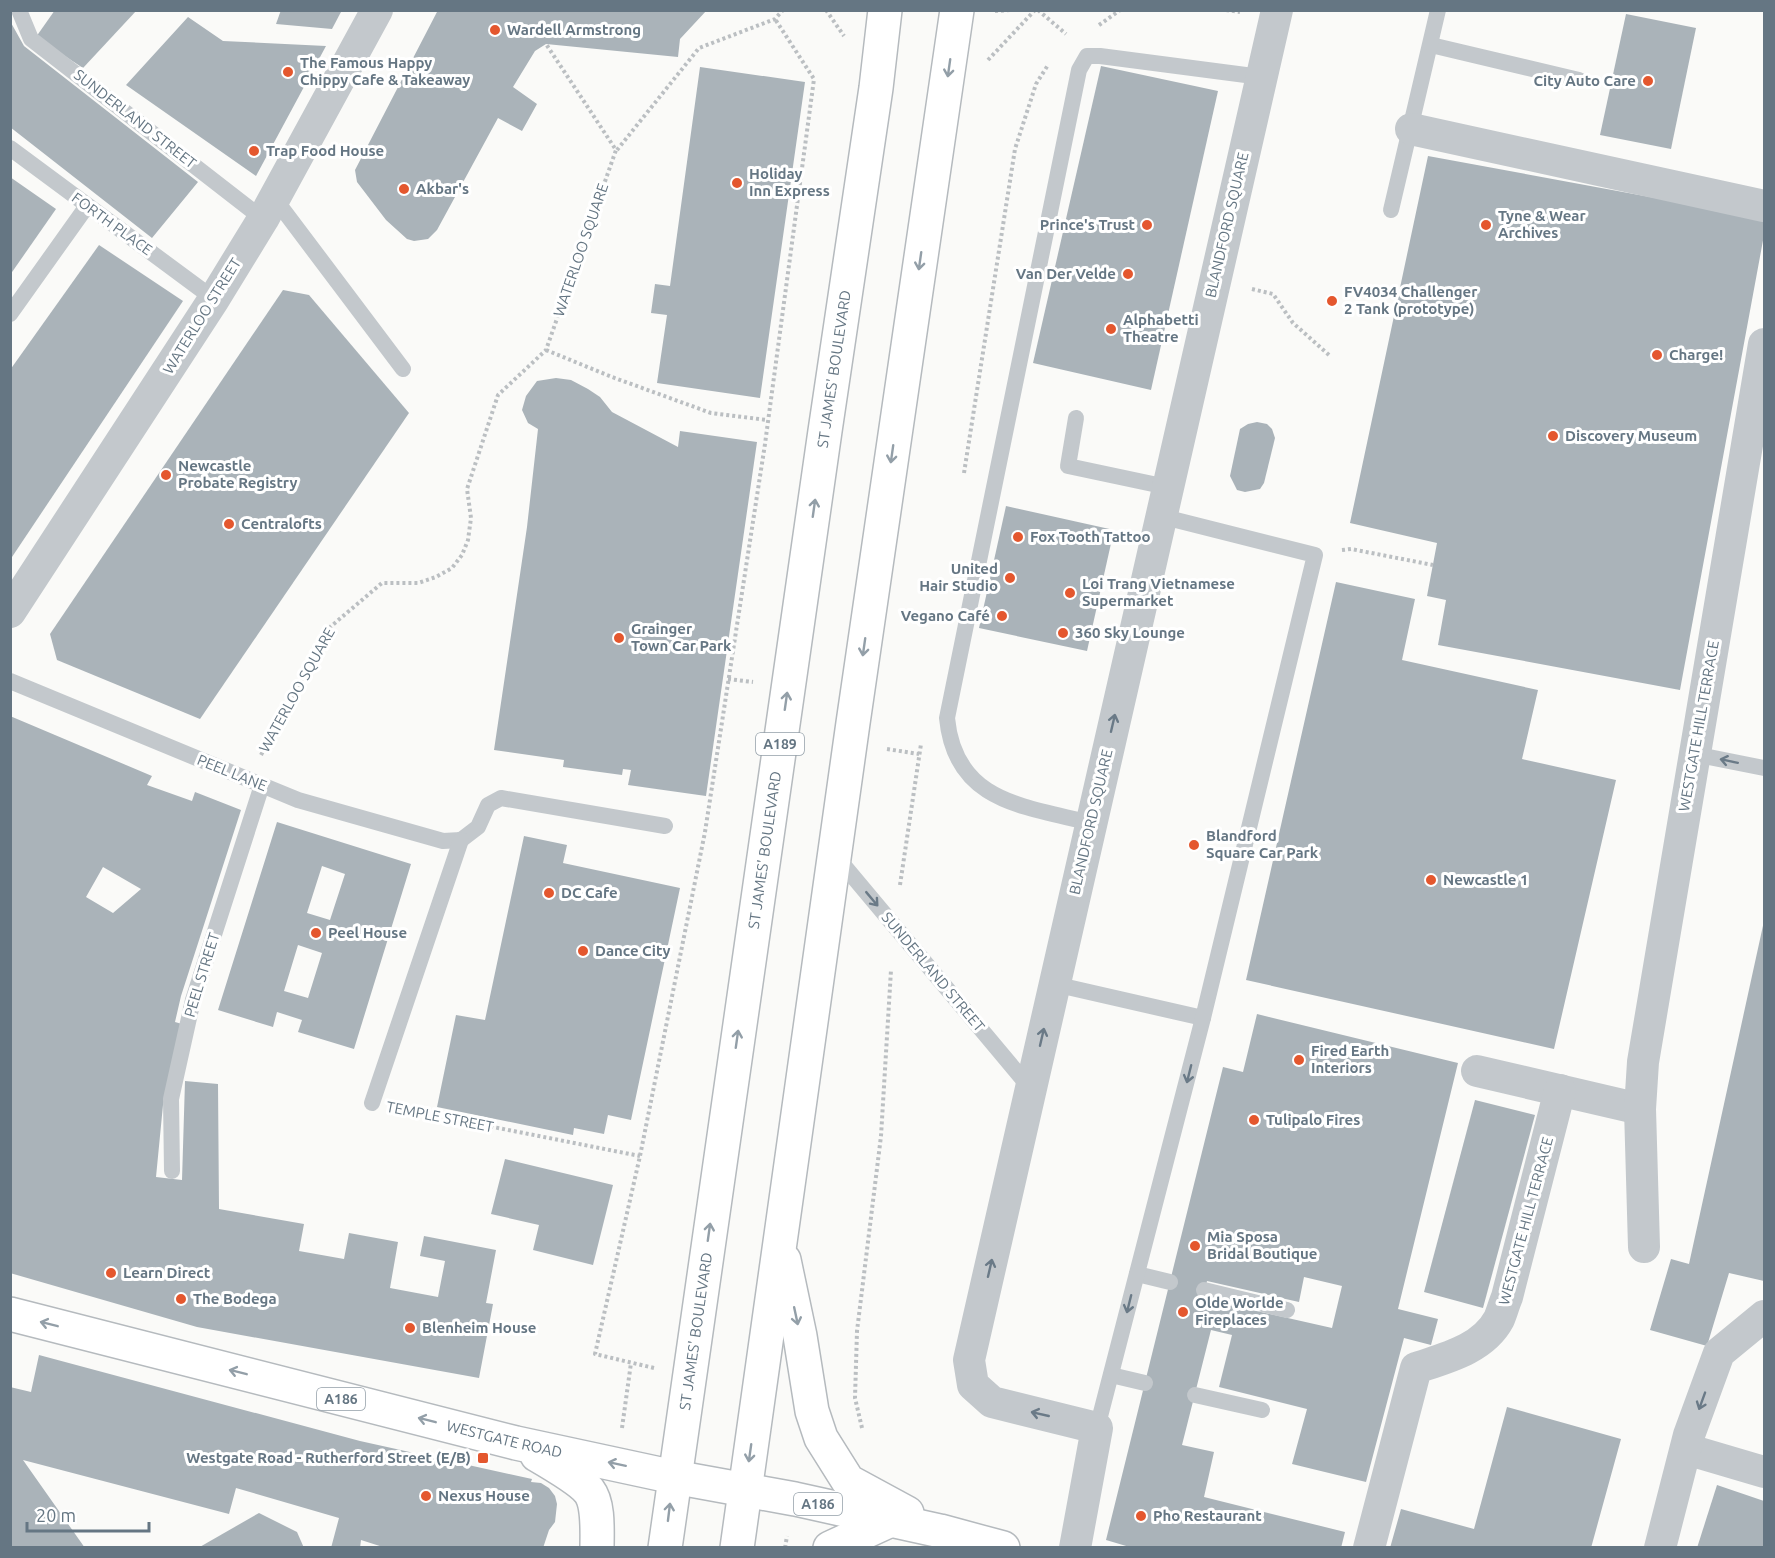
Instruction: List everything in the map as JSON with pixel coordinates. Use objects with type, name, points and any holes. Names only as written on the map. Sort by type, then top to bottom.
[{"type":"main road","name":"ST JAMES' BOULEVARD","points":[[665,1548],[688,1376],[876,88],[885,10]]},
{"type":"main road","points":[[737,1548],[834,855],[957,10]]},
{"type":"main road","points":[[780,1238],[800,1336],[812,1411],[821,1438],[848,1481],[940,1531]]},
{"type":"main road","name":"WESTGATE ROAD","points":[[10,1314],[516,1443],[891,1520],[1002,1548]]},
{"type":"main road","points":[[516,1443],[557,1466],[589,1491],[597,1517],[597,1548]]},
{"type":"main road","points":[[830,1548],[891,1520]]},
{"type":"street","name":"WATERLOO STREET","points":[[10,612],[214,299],[269,209],[377,10]]},
{"type":"street","name":"BLANDFORD SQUARE","points":[[1097,1428],[993,1402],[973,1385],[969,1360],[1276,10]]},
{"type":"street","points":[[1411,129],[1764,206]]},
{"type":"street","name":"WESTGATE HILL TERRACE","points":[[1644,1247],[1640,1109],[1643,1062],[1764,344]]},
{"type":"street","points":[[1477,1071],[1640,1109]]},
{"type":"street","name":"WESTGATE HILL TERRACE","points":[[1369,1548],[1416,1368],[1450,1357],[1483,1339],[1498,1320],[1507,1297],[1560,1090]]},
{"type":"street","points":[[1660,1548],[1686,1449],[1719,1353],[1764,1316]]},
{"type":"street","points":[[1075,1548],[1097,1428]]},
{"type":"street","points":[[1686,1449],[1764,1472]]},
{"type":"lane","name":"SUNDERLAND STREET","points":[[19,10],[31,39],[269,209]]},
{"type":"lane","points":[[1391,210],[1438,10]]},
{"type":"lane","points":[[1431,45],[1579,80]]},
{"type":"lane","points":[[1091,823],[1017,805],[988,792],[969,776],[952,749],[947,718],[1079,70],[1087,56],[1100,56],[1261,77]]},
{"type":"lane","name":"FORTH PLACE","points":[[10,148],[214,299]]},
{"type":"lane","points":[[10,314],[87,206]]},
{"type":"lane","points":[[269,209],[403,369]]},
{"type":"lane","points":[[1076,418],[1068,466],[1315,555],[1203,1018],[1097,1428]]},
{"type":"lane","name":"PEEL LANE","points":[[10,681],[298,800],[443,841],[461,840]]},
{"type":"lane","points":[[1694,754],[1764,768]]},
{"type":"lane","name":"PEEL STREET","points":[[172,1171],[171,1099],[193,1000],[255,782]]},
{"type":"lane","points":[[461,840],[478,826],[488,805],[501,798],[665,826]]},
{"type":"lane","name":"TEMPLE STREET","points":[[372,1103],[461,840]]},
{"type":"lane","name":"SUNDERLAND STREET","points":[[834,855],[1031,1089]]},
{"type":"lane","points":[[1054,984],[1203,1018]]},
{"type":"lane","points":[[1137,1274],[1170,1282]]},
{"type":"lane","points":[[1204,1290],[1287,1310]]},
{"type":"lane","points":[[1111,1375],[1145,1383]]},
{"type":"lane","points":[[1194,1395],[1262,1410]]},
{"type":"path","name":"WATERLOO SQUARE","points":[[255,782],[329,628],[382,583],[418,584],[452,568],[462,555],[468,540],[471,518],[467,489],[498,395],[546,350],[616,150],[699,48],[775,19],[783,10]]},
{"type":"path","points":[[986,10],[1012,10]]},
{"type":"path","points":[[1038,10],[1068,36]]},
{"type":"path","points":[[688,1376],[595,1354],[640,1156],[705,832],[767,420],[814,79],[775,19]]},
{"type":"path","points":[[546,44],[616,150]]},
{"type":"path","points":[[1273,294],[1293,323],[1330,356]]},
{"type":"path","points":[[546,350],[711,413],[767,420]]},
{"type":"path","points":[[1315,555],[1351,549],[1433,565]]},
{"type":"path","name":"TEMPLE STREET","points":[[372,1103],[640,1156]]},
{"type":"building","points":[[55,10],[137,10],[83,68],[36,37]]},
{"type":"building","points":[[281,10],[342,10],[332,29],[276,24]]},
{"type":"building","points":[[438,10],[707,10],[680,39],[678,57],[546,44],[535,51],[513,87],[537,104],[522,131],[498,118],[437,230],[428,239],[414,241],[407,239],[386,220],[357,182],[355,170]]},
{"type":"building","name":"City Auto Care","points":[[1626,14],[1696,28],[1671,149],[1600,135]]},
{"type":"building","points":[[188,17],[223,41],[326,46],[256,176],[126,85]]},
{"type":"building","points":[[10,21],[24,46],[198,182],[152,238],[10,127]]},
{"type":"building","points":[[1101,66],[1218,91],[1151,390],[1033,363]]},
{"type":"building","name":"Holiday Inn Express","points":[[700,67],[805,82],[760,398],[657,383],[667,315],[651,313],[655,284],[670,286]]},
{"type":"building","points":[[1428,156],[1764,218],[1764,235],[1680,690],[1438,645],[1446,600],[1427,596],[1437,543],[1350,523]]},
{"type":"building","points":[[10,177],[56,209],[10,275]]},
{"type":"building","points":[[99,245],[183,301],[10,560],[10,370]]},
{"type":"building","name":"Centralofts","points":[[283,290],[309,295],[409,413],[200,719],[57,660],[50,634]]},
{"type":"building","name":"Grainger Town Car Park","points":[[556,378],[571,380],[588,389],[600,397],[612,412],[678,447],[680,431],[757,442],[706,796],[628,785],[631,770],[623,769],[622,775],[563,767],[564,760],[494,750],[527,527],[538,429],[528,423],[522,410],[526,396],[537,381]]},
{"type":"building","points":[[1257,422],[1267,424],[1272,429],[1275,438],[1264,483],[1260,489],[1245,492],[1237,490],[1230,476],[1240,429]]},
{"type":"building","points":[[1006,506],[1114,530],[1087,651],[979,628]]},
{"type":"building","name":"Newcastle 1","points":[[1336,582],[1415,599],[1402,660],[1538,690],[1522,759],[1616,780],[1554,1049],[1246,980]]},
{"type":"building","points":[[10,716],[152,776],[147,785],[192,801],[195,792],[241,810],[181,996],[175,1022],[182,1024],[163,1105],[156,1177],[182,1180],[185,1081],[218,1084],[219,1209],[304,1224],[299,1251],[344,1259],[349,1233],[398,1242],[390,1288],[438,1297],[445,1261],[420,1256],[424,1236],[496,1250],[486,1303],[493,1304],[479,1378],[197,1327],[10,1273]],"holes":[[[103,867],[141,889],[113,913],[86,897]]]},
{"type":"building","name":"Peel House","points":[[277,822],[411,864],[354,1049],[298,1032],[302,1020],[277,1012],[273,1027],[218,1010]],"holes":[[[322,866],[345,874],[330,920],[307,913]],[[298,945],[322,953],[308,998],[284,991]]]},
{"type":"building","name":"Dance City","points":[[524,836],[567,845],[563,863],[680,888],[631,1120],[608,1115],[604,1134],[574,1128],[573,1135],[437,1107],[456,1015],[485,1020]]},
{"type":"building","points":[[1764,921],[1764,1281],[1729,1273],[1707,1346],[1650,1330],[1671,1259],[1689,1264]]},
{"type":"building","points":[[1257,1014],[1458,1063],[1398,1309],[1438,1319],[1431,1345],[1404,1338],[1366,1482],[1292,1464],[1307,1409],[1219,1387],[1232,1335],[1211,1330],[1182,1445],[1214,1452],[1204,1497],[1345,1532],[1341,1548],[1133,1548],[1106,1540],[1223,1067],[1243,1072]],"holes":[[[1304,1277],[1342,1286],[1332,1328],[1203,1299],[1207,1281],[1299,1302]]]},
{"type":"building","points":[[1475,1100],[1535,1115],[1483,1308],[1424,1292]]},
{"type":"building","points":[[505,1159],[613,1185],[593,1265],[533,1250],[539,1225],[491,1214]]},
{"type":"building","points":[[39,1355],[360,1441],[532,1479],[531,1482],[541,1483],[555,1496],[557,1504],[555,1522],[549,1530],[543,1548],[386,1548],[361,1540],[360,1548],[331,1548],[339,1518],[236,1488],[229,1514],[23,1460],[85,1548],[10,1548],[10,1387],[31,1392]]},
{"type":"building","points":[[1507,1407],[1621,1439],[1591,1548],[1390,1548],[1401,1509],[1474,1529]]},
{"type":"building","points":[[1717,1485],[1764,1501],[1764,1548],[1697,1548]]},
{"type":"building","points":[[259,1513],[297,1532],[304,1548],[198,1548]]},
{"type":"place","name":"Wardell Armstrong","points":[[495,30]]},
{"type":"place","name":"The Famous Happy Chippy Cafe & Takeaway","points":[[288,72]]},
{"type":"place","name":"City Auto Care","points":[[1648,81]]},
{"type":"place","name":"Trap Food House","points":[[254,151]]},
{"type":"place","name":"Holiday Inn Express","points":[[737,183]]},
{"type":"place","name":"Akbar's","points":[[404,189]]},
{"type":"place","name":"Prince's Trust","points":[[1147,225]]},
{"type":"place","name":"Tyne & Wear Archives","points":[[1486,225]]},
{"type":"place","name":"Van Der Velde","points":[[1128,274]]},
{"type":"place","name":"FV4034 Challenger 2 Tank (prototype)","points":[[1332,301]]},
{"type":"place","name":"Alphabetti Theatre","points":[[1111,329]]},
{"type":"place","name":"Charge!","points":[[1657,355]]},
{"type":"place","name":"Discovery Museum","points":[[1553,436]]},
{"type":"place","name":"Newcastle Probate Registry","points":[[166,475]]},
{"type":"place","name":"Centralofts","points":[[229,524]]},
{"type":"place","name":"Fox Tooth Tattoo","points":[[1018,537]]},
{"type":"place","name":"United Hair Studio","points":[[1010,578]]},
{"type":"place","name":"Loi Trang Vietnamese Supermarket","points":[[1070,593]]},
{"type":"place","name":"Vegano Café","points":[[1002,616]]},
{"type":"place","name":"360 Sky Lounge","points":[[1063,633]]},
{"type":"place","name":"Grainger Town Car Park","points":[[619,638]]},
{"type":"place","name":"Blandford Square Car Park","points":[[1194,845]]},
{"type":"place","name":"Newcastle 1","points":[[1431,880]]},
{"type":"place","name":"DC Cafe","points":[[549,893]]},
{"type":"place","name":"Peel House","points":[[316,933]]},
{"type":"place","name":"Dance City","points":[[583,951]]},
{"type":"place","name":"Fired Earth Interiors","points":[[1299,1060]]},
{"type":"place","name":"Tulipalo Fires","points":[[1254,1120]]},
{"type":"place","name":"Mia Sposa Bridal Boutique","points":[[1195,1246]]},
{"type":"place","name":"Learn Direct","points":[[111,1273]]},
{"type":"place","name":"The Bodega","points":[[181,1299]]},
{"type":"place","name":"Olde Worlde Fireplaces","points":[[1183,1312]]},
{"type":"place","name":"Blenheim House","points":[[410,1328]]},
{"type":"place","name":"Westgate Road - Rutherford Street (E/B)","points":[[483,1458]]},
{"type":"place","name":"Nexus House","points":[[426,1496]]},
{"type":"place","name":"Pho Restaurant","points":[[1141,1516]]}]
